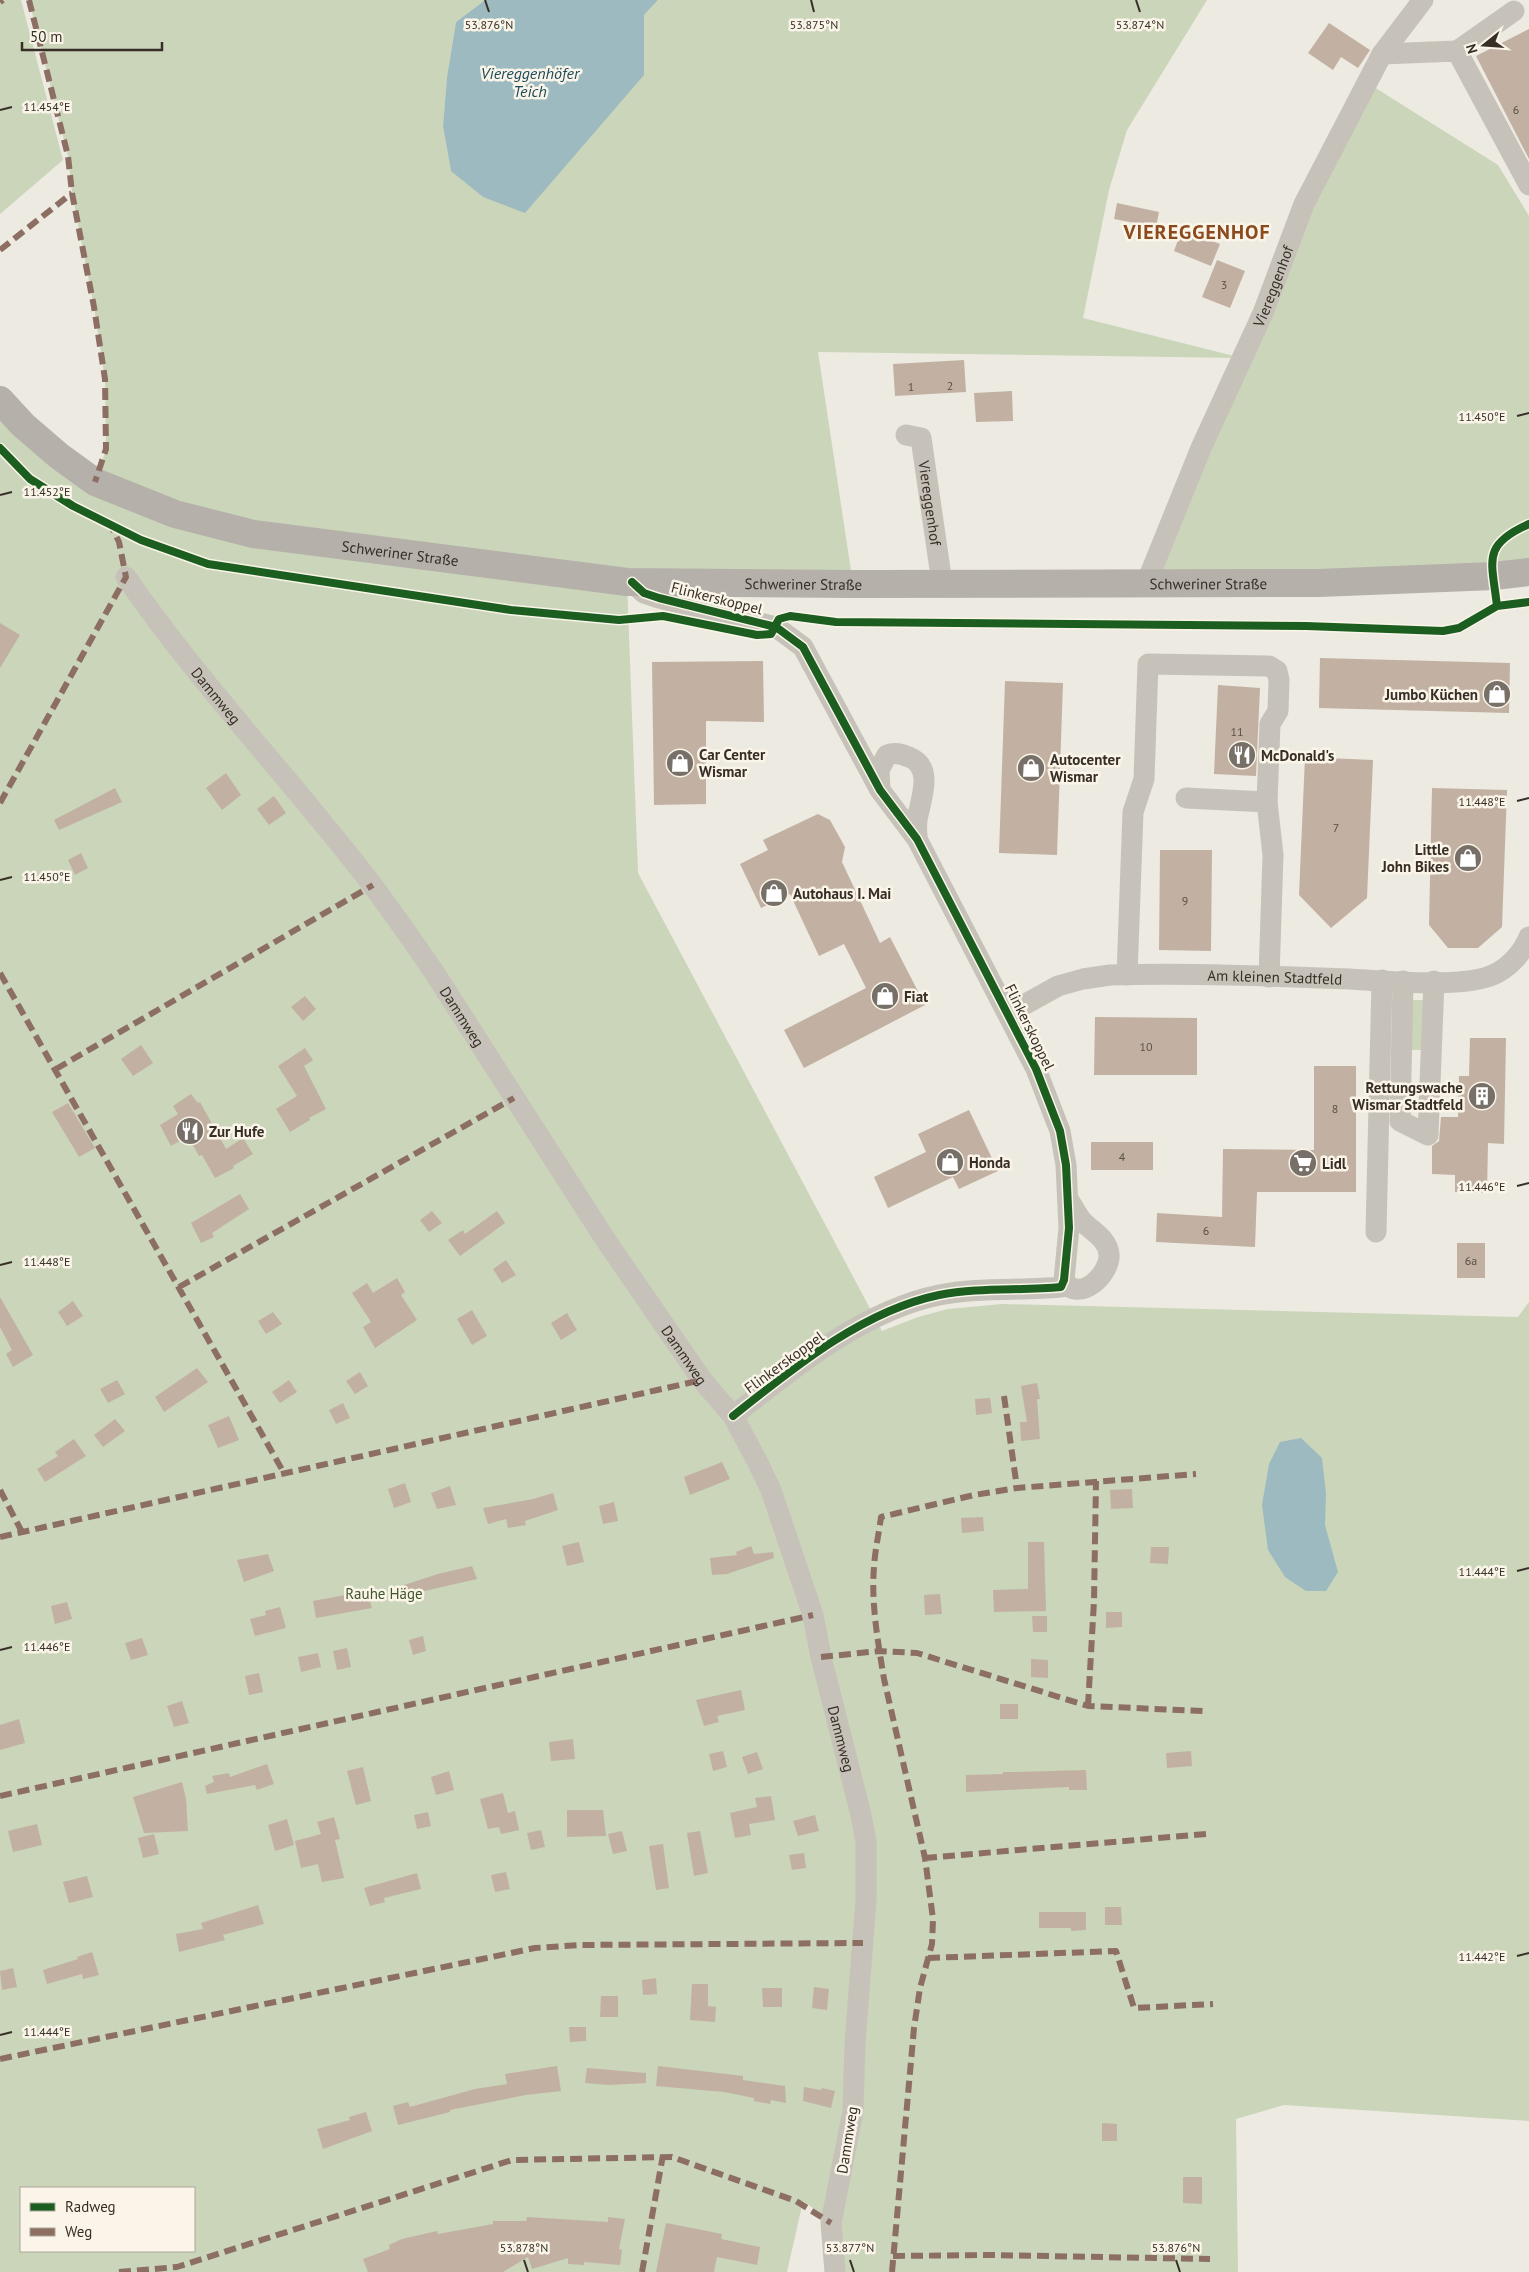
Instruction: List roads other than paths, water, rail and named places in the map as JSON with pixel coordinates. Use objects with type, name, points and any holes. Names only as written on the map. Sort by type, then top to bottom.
[{"type":"main road","name":"Schweriner Straße","points":[[0,400],[30,432],[95,482],[175,514],[253,534],[632,582],[1319,583],[1494,576],[1529,572]]},
{"type":"street","name":"Viereggenhof","points":[[1146,584],[1201,448],[1263,313],[1304,204],[1382,54],[1423,0]]},
{"type":"street","points":[[1382,54],[1457,51],[1514,11]]},
{"type":"street","points":[[1457,51],[1529,186]]},
{"type":"street","name":"Viereggenhof","points":[[906,435],[921,438],[942,583]]},
{"type":"street","name":"Dammweg","points":[[126,577],[161,628],[372,885],[434,972],[604,1239],[702,1380],[732,1416],[771,1490],[813,1615],[866,1842],[866,1900],[852,2111],[831,2223],[835,2272]]},
{"type":"street","name":"Flinkerskoppel","points":[[632,582],[644,593],[659,598],[776,627],[803,647],[885,796],[917,839],[1009,1013],[1036,1069],[1060,1130],[1066,1165],[1069,1228],[1064,1280],[1061,1287],[970,1291],[940,1295],[892,1310],[846,1334],[804,1361],[732,1416]]},
{"type":"street","points":[[1127,975],[1133,812],[1136,796],[1144,779],[1148,664],[1268,666],[1277,672],[1279,691],[1278,711],[1270,724],[1267,802],[1273,855],[1268,978]]},
{"type":"street","points":[[917,839],[916,826],[924,786],[924,775],[917,762],[907,756],[896,753],[887,755],[883,760],[879,770],[885,796],[897,806],[908,805],[916,801],[924,786]]},
{"type":"street","points":[[1186,798],[1267,802]]},
{"type":"street","name":"Am kleinen Stadtfeld","points":[[1009,1013],[1058,986],[1083,979],[1127,975],[1392,981],[1478,980],[1501,972],[1513,961],[1529,937]]},
{"type":"street","points":[[1392,981],[1400,1121],[1428,1135],[1434,981]]},
{"type":"street","points":[[1376,1232],[1392,981]]},
{"type":"street","name":"Flinkerskoppel","points":[[1064,1280],[1068,1287],[1073,1289],[1088,1287],[1103,1274],[1109,1262],[1109,1253],[1105,1242],[1081,1220],[1068,1199]]},
{"type":"water","name":"Viereggenhöfer Teich","points":[[485,0],[658,0],[644,15],[644,75],[525,213],[483,197],[451,171],[443,126],[447,77],[456,22]]},
{"type":"water","points":[[1301,1438],[1322,1458],[1326,1494],[1325,1525],[1338,1572],[1326,1591],[1306,1591],[1285,1577],[1268,1550],[1262,1505],[1269,1464],[1280,1442]]},
{"type":"place","name":"Jumbo Küchen","points":[[1497,694]]},
{"type":"place","name":"McDonald's","points":[[1242,755]]},
{"type":"place","name":"Car Center Wismar","points":[[680,763]]},
{"type":"place","name":"Autocenter Wismar","points":[[1031,768]]},
{"type":"place","name":"Little John Bikes","points":[[1468,858]]},
{"type":"place","name":"Autohaus I. Mai","points":[[774,893]]},
{"type":"place","name":"Fiat","points":[[885,996]]},
{"type":"place","name":"Rettungswache Wismar Stadtfeld","points":[[1482,1096]]},
{"type":"place","name":"Zur Hufe","points":[[190,1131]]},
{"type":"place","name":"Honda","points":[[950,1162]]},
{"type":"place","name":"Lidl","points":[[1303,1163]]},
{"type":"district","name":"VIEREGGENHOF","points":[[1197,232]]},
{"type":"park label","name":"Rauhe Häge","points":[[384,1593]]}]
